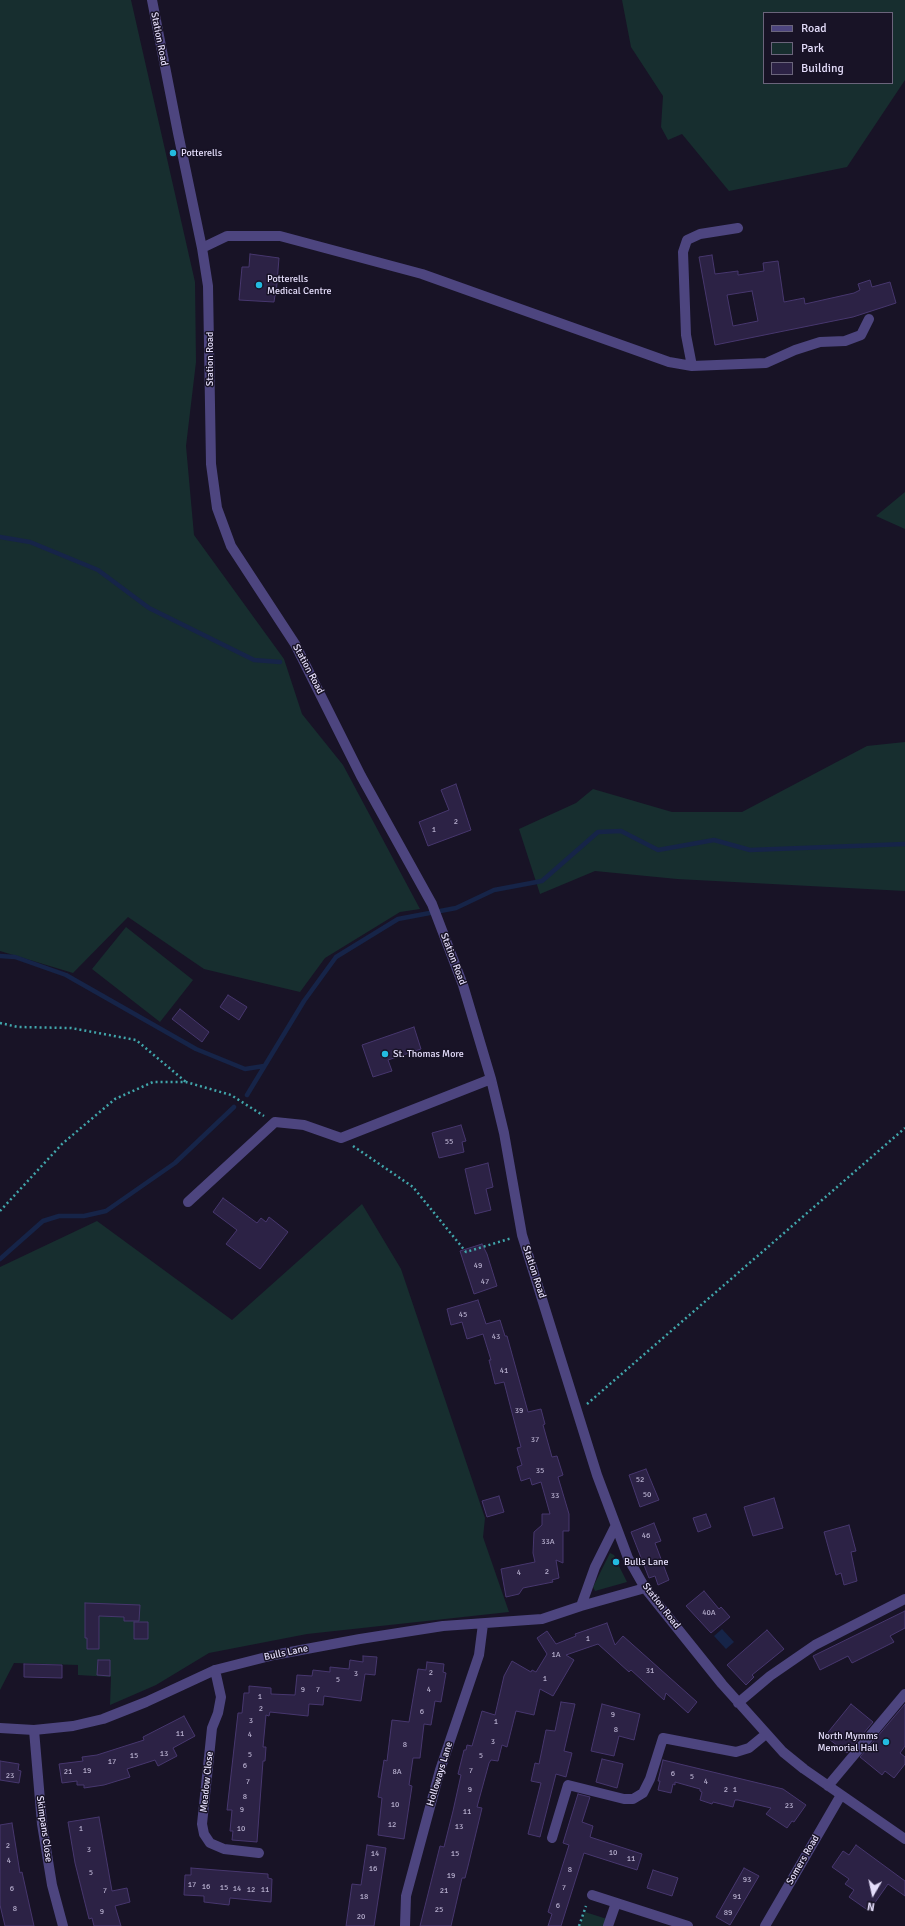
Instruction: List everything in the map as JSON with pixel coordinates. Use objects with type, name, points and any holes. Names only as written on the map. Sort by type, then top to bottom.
[{"type":"street","name":"Station Road","points":[[152,0],[202,248],[208,286],[211,464],[217,508],[231,546],[295,644],[361,776],[432,904],[437,916],[463,985],[491,1079],[504,1133],[522,1235],[615,1527],[628,1558],[645,1588],[766,1734],[783,1752],[828,1786],[905,1839]]},
{"type":"street","points":[[692,366],[686,335],[683,252],[687,240],[700,234],[738,228]]},
{"type":"street","points":[[202,248],[227,236],[280,236],[422,274],[669,362],[692,366],[766,363],[795,350],[814,344],[845,341],[861,335],[869,319]]},
{"type":"street","points":[[188,1202],[275,1122],[304,1125],[341,1138],[491,1079]]},
{"type":"street","points":[[581,1606],[595,1567],[615,1527]]},
{"type":"street","name":"Bulls Lane","points":[[0,1728],[34,1730],[73,1726],[103,1719],[146,1702],[216,1670],[274,1655],[360,1639],[443,1626],[542,1619],[581,1606],[645,1588]]},
{"type":"street","points":[[738,1702],[770,1676],[815,1645],[905,1599]]},
{"type":"street","name":"Holloways Lane","points":[[405,1926],[406,1896],[440,1770],[479,1655],[483,1624]]},
{"type":"street","name":"Meadow Close","points":[[216,1670],[221,1696],[218,1713],[212,1728],[202,1824],[204,1834],[210,1843],[224,1849],[259,1853]]},
{"type":"street","points":[[828,1786],[905,1694]]},
{"type":"street","name":"Skimpans Close","points":[[34,1730],[42,1824],[52,1885],[63,1926]]},
{"type":"street","points":[[552,1838],[568,1785],[624,1799],[633,1799],[643,1793],[650,1779],[663,1738],[736,1752],[749,1748],[766,1734]]},
{"type":"street","name":"Somers Road","points":[[765,1926],[841,1795]]},
{"type":"street","points":[[592,1895],[688,1926]]},
{"type":"street","points":[[608,1926],[616,1903]]},
{"type":"path","points":[[0,1023],[18,1027],[71,1028],[136,1040],[186,1082]]},
{"type":"path","points":[[0,1212],[62,1144],[115,1099],[153,1082],[186,1082],[231,1095],[275,1122]]},
{"type":"path","points":[[578,1413],[905,1128]]},
{"type":"path","points":[[341,1138],[413,1187],[466,1252],[522,1235]]},
{"type":"path","points":[[579,1926],[590,1894],[592,1895]]},
{"type":"green space","points":[[0,0],[131,0],[195,282],[196,362],[186,446],[194,535],[284,659],[302,714],[343,765],[420,909],[400,912],[325,958],[300,992],[204,969],[128,917],[73,973],[0,951]]},
{"type":"green space","points":[[622,0],[905,0],[905,80],[847,167],[729,191],[682,134],[668,140],[661,127],[663,96],[631,47]]},
{"type":"green space","points":[[905,492],[905,529],[876,516]]},
{"type":"green space","points":[[905,742],[905,891],[677,879],[595,871],[540,894],[519,829],[576,803],[593,789],[672,812],[742,812],[867,746]]},
{"type":"green space","points":[[126,927],[193,980],[160,1022],[92,969]]},
{"type":"green space","points":[[362,1204],[401,1269],[485,1518],[483,1537],[509,1612],[307,1634],[209,1653],[156,1685],[110,1705],[111,1677],[78,1675],[78,1665],[14,1663],[0,1690],[0,1267],[97,1221],[232,1320]]},
{"type":"green space","points":[[610,1553],[614,1555],[615,1557],[611,1559],[616,1567],[619,1566],[627,1582],[595,1591],[593,1587]]},
{"type":"green space","points":[[585,1912],[607,1919],[604,1926],[580,1926]]},
{"type":"water","points":[[722,1629],[734,1642],[726,1649],[714,1636]]},
{"type":"building","name":"Potterells Medical Centre","points":[[250,254],[279,258],[274,302],[239,300],[242,267],[249,267]]},
{"type":"building","points":[[712,255],[715,274],[738,271],[738,275],[764,271],[763,263],[778,261],[784,302],[804,298],[805,304],[854,293],[860,290],[858,284],[870,280],[872,287],[890,282],[896,303],[853,317],[715,345],[699,257]],"holes":[[[752,291],[758,321],[733,326],[727,295]]]},
{"type":"building","points":[[456,784],[471,830],[428,846],[419,822],[449,810],[441,790]]},
{"type":"building","points":[[228,995],[247,1007],[239,1020],[220,1007]]},
{"type":"building","points":[[180,1009],[209,1032],[202,1042],[172,1019]]},
{"type":"building","name":"St. Thomas More","points":[[414,1027],[421,1049],[388,1060],[392,1071],[373,1077],[362,1045]]},
{"type":"building","points":[[461,1125],[466,1141],[462,1142],[464,1152],[439,1158],[432,1133]]},
{"type":"building","points":[[488,1163],[493,1187],[486,1189],[491,1210],[475,1214],[465,1169]]},
{"type":"building","points":[[223,1198],[257,1223],[261,1218],[266,1222],[269,1217],[288,1232],[260,1269],[226,1244],[237,1230],[213,1212]]},
{"type":"building","points":[[482,1244],[487,1254],[497,1286],[474,1294],[460,1251]]},
{"type":"building","points":[[478,1300],[486,1324],[500,1320],[505,1336],[507,1336],[528,1412],[541,1409],[545,1424],[543,1425],[552,1457],[557,1456],[563,1475],[558,1477],[569,1514],[569,1531],[563,1531],[563,1563],[556,1560],[559,1578],[552,1580],[553,1582],[523,1588],[519,1594],[506,1597],[501,1569],[535,1562],[533,1553],[534,1532],[542,1525],[542,1514],[550,1514],[541,1482],[532,1485],[530,1478],[521,1481],[517,1467],[522,1465],[517,1448],[521,1447],[504,1382],[495,1384],[489,1360],[491,1360],[483,1334],[467,1339],[462,1322],[451,1325],[447,1309]]},
{"type":"building","points":[[646,1469],[659,1500],[640,1507],[629,1475]]},
{"type":"building","points":[[499,1496],[504,1512],[487,1517],[482,1501]]},
{"type":"building","points":[[774,1498],[783,1528],[753,1536],[744,1507]]},
{"type":"building","points":[[706,1514],[711,1527],[698,1532],[693,1518]]},
{"type":"building","points":[[654,1523],[661,1541],[655,1543],[669,1580],[658,1585],[655,1576],[649,1578],[631,1532]]},
{"type":"building","points":[[849,1525],[856,1551],[851,1552],[857,1581],[844,1585],[841,1573],[836,1575],[824,1532]]},
{"type":"building","points":[[704,1591],[719,1609],[721,1607],[730,1617],[711,1633],[686,1606]]},
{"type":"building","points":[[85,1603],[140,1605],[139,1621],[124,1621],[124,1617],[99,1616],[99,1649],[87,1649],[87,1638],[85,1638]]},
{"type":"building","points":[[905,1611],[905,1628],[890,1636],[894,1642],[852,1663],[848,1656],[820,1670],[813,1656]]},
{"type":"building","points":[[134,1622],[148,1622],[148,1639],[134,1639]]},
{"type":"building","points":[[607,1623],[615,1645],[623,1636],[697,1702],[688,1713],[666,1693],[664,1700],[631,1670],[629,1672],[598,1644],[566,1655],[574,1660],[553,1696],[540,1689],[534,1715],[516,1711],[507,1747],[502,1745],[498,1761],[491,1760],[489,1763],[477,1807],[482,1808],[465,1878],[462,1878],[451,1926],[420,1926],[440,1846],[444,1847],[453,1811],[461,1775],[458,1774],[464,1750],[466,1750],[467,1745],[472,1746],[482,1711],[495,1715],[504,1676],[512,1661],[531,1672],[532,1670],[536,1672],[547,1654],[537,1638],[547,1631],[556,1644],[576,1636],[575,1634]]},
{"type":"building","points":[[767,1630],[784,1649],[752,1675],[754,1677],[746,1685],[727,1665]]},
{"type":"building","points":[[363,1656],[377,1657],[375,1675],[365,1674],[361,1701],[324,1696],[323,1705],[309,1704],[308,1716],[270,1712],[269,1716],[266,1715],[263,1747],[266,1747],[265,1761],[263,1761],[257,1842],[232,1840],[233,1831],[230,1831],[232,1810],[227,1810],[238,1713],[242,1713],[244,1693],[249,1693],[249,1686],[271,1688],[271,1694],[295,1695],[297,1675],[312,1676],[313,1670],[330,1672],[330,1667],[349,1669],[350,1660],[363,1662]]},
{"type":"building","points":[[98,1660],[110,1660],[110,1676],[97,1675]]},
{"type":"building","points":[[427,1662],[444,1664],[443,1672],[446,1673],[441,1702],[435,1701],[431,1725],[424,1724],[420,1758],[413,1758],[409,1785],[412,1786],[404,1839],[378,1835],[382,1798],[378,1797],[384,1760],[387,1761],[392,1720],[409,1722],[418,1669],[426,1670]]},
{"type":"building","points":[[24,1664],[62,1665],[62,1678],[24,1677]]},
{"type":"building","points":[[561,1702],[575,1704],[564,1751],[572,1753],[566,1777],[556,1774],[540,1837],[528,1834],[541,1783],[531,1781],[535,1763],[539,1764],[546,1730],[555,1731]]},
{"type":"building","points":[[602,1704],[640,1714],[634,1740],[619,1736],[614,1756],[591,1751]]},
{"type":"building","points":[[851,1704],[873,1722],[847,1753],[825,1736]]},
{"type":"building","name":"North Mymms Memorial Hall","points":[[905,1704],[905,1746],[900,1753],[905,1757],[905,1764],[894,1778],[885,1771],[882,1775],[860,1757]]},
{"type":"building","points":[[184,1716],[195,1736],[173,1748],[177,1756],[158,1766],[155,1760],[127,1769],[130,1777],[104,1785],[84,1788],[84,1785],[77,1785],[77,1781],[62,1783],[59,1764],[83,1761],[82,1757],[97,1755],[144,1740],[143,1737]]},
{"type":"building","points":[[602,1759],[623,1764],[617,1788],[596,1782]]},
{"type":"building","points":[[663,1760],[783,1789],[806,1805],[794,1822],[792,1821],[787,1828],[766,1814],[771,1808],[738,1800],[735,1800],[733,1807],[713,1802],[712,1804],[700,1800],[702,1792],[700,1789],[675,1782],[671,1793],[658,1790],[660,1781],[658,1781]]},
{"type":"building","points":[[0,1761],[19,1764],[18,1770],[21,1771],[19,1783],[0,1780]]},
{"type":"building","points":[[578,1794],[590,1797],[582,1822],[593,1826],[590,1837],[642,1854],[637,1870],[584,1853],[561,1926],[548,1926],[552,1914],[548,1912],[569,1845],[563,1843]]},
{"type":"building","points":[[99,1817],[112,1891],[127,1888],[130,1902],[115,1906],[121,1926],[94,1926],[92,1918],[89,1919],[75,1863],[68,1822]]},
{"type":"building","points":[[12,1823],[20,1873],[22,1872],[34,1926],[5,1926],[0,1905],[0,1825]]},
{"type":"building","points":[[367,1845],[386,1848],[374,1926],[346,1926],[352,1884],[361,1885]]},
{"type":"building","points":[[856,1845],[905,1881],[905,1896],[888,1884],[869,1911],[849,1897],[854,1890],[845,1884],[849,1879],[832,1867],[843,1851],[849,1855]]},
{"type":"building","points":[[191,1868],[268,1874],[268,1878],[272,1879],[271,1902],[230,1898],[229,1905],[204,1902],[204,1896],[184,1895],[185,1875],[191,1875]]},
{"type":"building","points":[[744,1868],[759,1876],[730,1925],[716,1917]]},
{"type":"building","points":[[653,1870],[678,1878],[672,1896],[647,1888]]},
{"type":"waterway","points":[[0,537],[30,542],[98,570],[149,608],[254,660],[280,662]]},
{"type":"waterway","points":[[247,1095],[304,1001],[336,957],[398,919],[456,908],[494,890],[542,881],[598,832],[621,831],[658,850],[714,840],[750,850],[905,844]]},
{"type":"waterway","points":[[0,956],[15,957],[66,975],[196,1049],[245,1069],[264,1066]]},
{"type":"waterway","points":[[0,1259],[43,1221],[59,1216],[84,1216],[106,1211],[175,1163],[234,1107]]},
{"type":"place","name":"Potterells","points":[[173,153]]},
{"type":"place","name":"Potterells Medical Centre","points":[[259,285]]},
{"type":"place","name":"St. Thomas More","points":[[385,1054]]},
{"type":"place","name":"Bulls Lane","points":[[616,1562]]},
{"type":"place","name":"North Mymms Memorial Hall","points":[[886,1742]]}]
